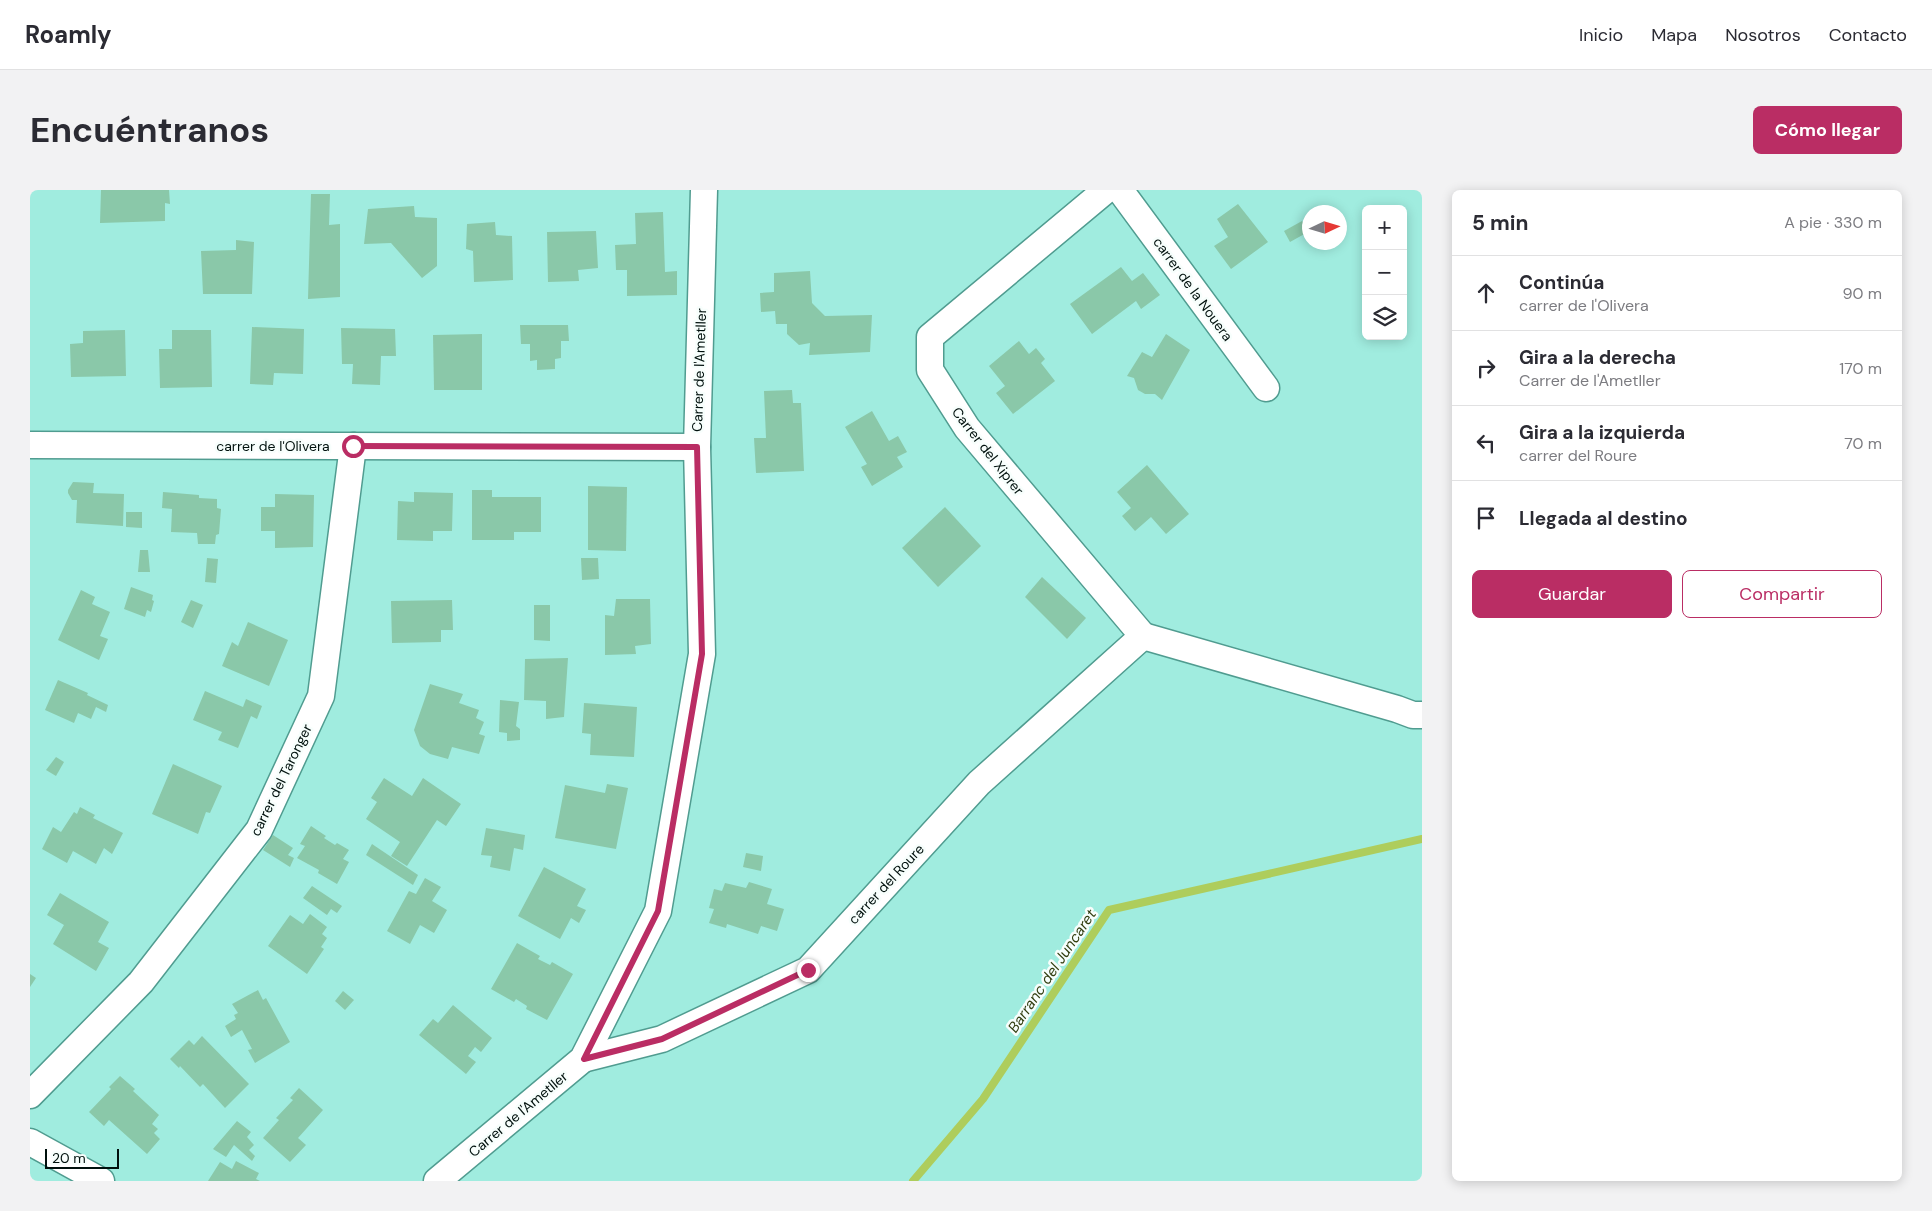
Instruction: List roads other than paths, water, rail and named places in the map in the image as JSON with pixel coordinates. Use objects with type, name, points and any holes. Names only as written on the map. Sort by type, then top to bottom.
[{"type":"street","name":"Carrer de l'Ametller","points":[[437,1181],[584,1059],[658,911],[702,654],[697,447],[704,190]]},
{"type":"street","name":"Carrer del Xiprer","points":[[1106,190],[930,337],[930,370],[967,428],[1143,636]]},
{"type":"street","name":"carrer de la Nouera","points":[[1120,190],[1266,388]]},
{"type":"street","name":"carrer de l'Olivera","points":[[30,445],[697,447]]},
{"type":"street","name":"carrer del Taronger","points":[[30,1095],[141,982],[260,830],[322,696],[353,446]]},
{"type":"street","points":[[1143,636],[1413,715],[1422,715]]},
{"type":"street","name":"carrer del Roure","points":[[584,1059],[662,1039],[808,970],[979,783],[1143,636]]},
{"type":"street","points":[[30,1142],[102,1181]]},
{"type":"waterway","name":"Barranc del Juncaret","points":[[913,1181],[983,1099],[1109,910],[1422,839]]}]
